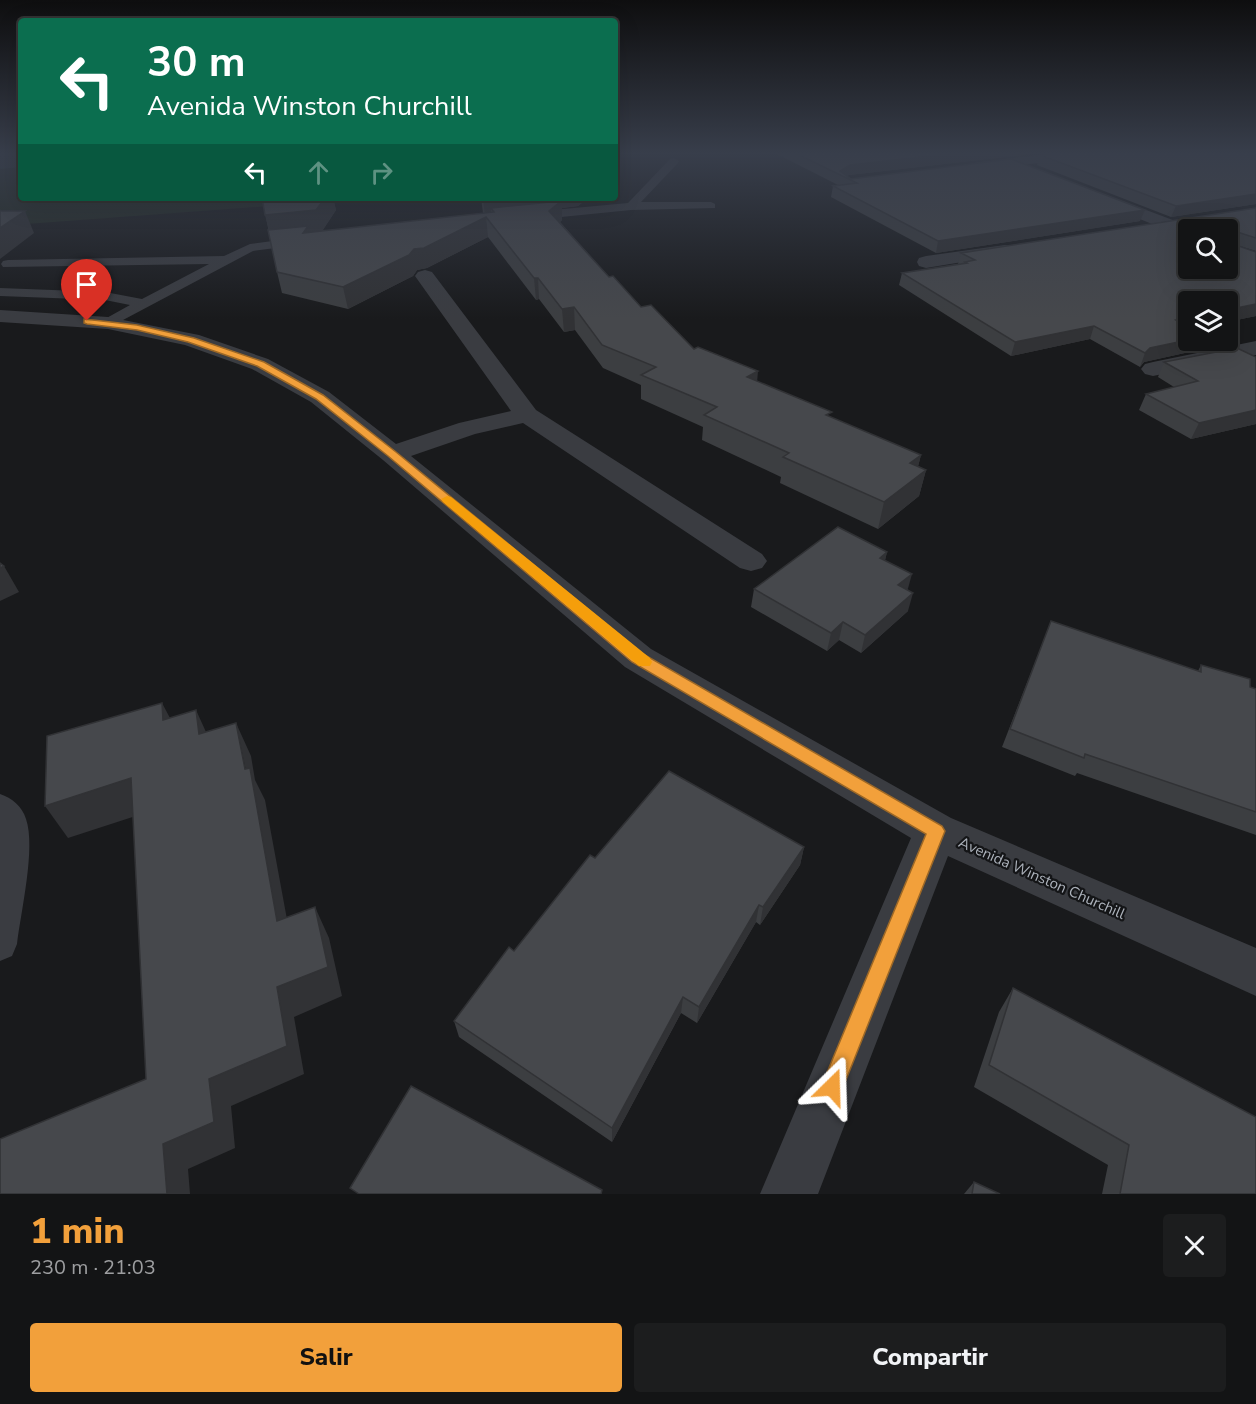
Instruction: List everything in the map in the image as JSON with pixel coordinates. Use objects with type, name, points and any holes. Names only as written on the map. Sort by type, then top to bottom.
[{"type":"street","points":[[1126,208],[1178,228]]},
{"type":"street","points":[[1134,230],[1178,224]]},
{"type":"street","points":[[926,262],[1019,248]]},
{"type":"street","points":[[425,276],[527,416],[751,561]]},
{"type":"street","name":"Avenida Winston Churchill","points":[[0,316],[108,323],[191,340],[260,364],[320,397],[638,658],[936,831],[1256,972]]},
{"type":"street","points":[[1153,369],[1256,348]]},
{"type":"street","points":[[392,454],[468,428],[527,416]]},
{"type":"street","points":[[789,1194],[936,831]]},
{"type":"lane","points":[[513,218],[614,208]]},
{"type":"lane","points":[[108,323],[250,248],[311,240]]},
{"type":"lane","points":[[8,264],[229,260]]},
{"type":"lane","points":[[0,292],[105,297],[146,303]]},
{"type":"lane","points":[[0,807],[11,819],[14,843],[0,944]]},
{"type":"shaded area","points":[[0,208],[246,208],[0,226]]},
{"type":"building","points":[[264,208],[318,208],[316,210],[265,215]]},
{"type":"building","points":[[491,208],[553,208],[549,211],[609,277],[613,276],[641,307],[651,305],[694,349],[698,347],[758,371],[747,377],[832,412],[826,415],[921,455],[910,463],[926,470],[884,502],[783,457],[789,453],[704,415],[717,407],[641,375],[656,367],[602,345],[574,307],[562,309],[538,278],[534,278],[486,217],[424,248],[414,249],[409,255],[343,287],[277,272],[268,230],[308,226],[303,233],[494,212]]},
{"type":"building","points":[[874,208],[1139,208],[1145,210],[938,241]]},
{"type":"building","points":[[1256,208],[1256,238],[1238,232],[1238,219],[1184,219]]},
{"type":"building","points":[[0,211],[25,211],[0,228]]},
{"type":"building","points":[[1178,220],[1178,279],[1238,279],[1238,246],[1256,252],[1256,304],[1238,308],[1238,291],[1178,291],[1178,320],[1176,320],[1178,321],[1178,342],[1150,348],[1145,353],[1094,326],[1015,342],[902,273],[975,260],[961,253]]},
{"type":"building","points":[[1238,348],[1256,357],[1256,410],[1199,423],[1146,394],[1198,381],[1164,362],[1221,351],[1238,351]]},
{"type":"building","points":[[838,527],[887,552],[880,558],[912,574],[898,585],[913,593],[865,635],[843,622],[831,633],[754,589]]},
{"type":"building","points":[[1051,621],[1201,672],[1201,665],[1250,679],[1250,687],[1256,689],[1256,812],[1085,754],[1084,758],[1010,729]]},
{"type":"building","points":[[162,703],[163,720],[196,710],[199,734],[236,723],[245,769],[250,768],[277,921],[315,907],[328,967],[277,987],[287,1046],[209,1079],[214,1122],[163,1144],[167,1194],[0,1194],[0,1139],[146,1079],[131,778],[45,806],[47,736]]},
{"type":"building","points":[[669,771],[804,847],[763,907],[759,905],[699,1007],[683,997],[612,1128],[454,1021],[509,947],[514,951],[590,855],[595,858]]},
{"type":"building","points":[[1013,988],[1256,1117],[1256,1194],[1120,1194],[1129,1145],[989,1065]]},
{"type":"building","points":[[411,1086],[602,1190],[601,1194],[359,1194],[350,1188]]},
{"type":"building","points":[[974,1182],[1000,1194],[972,1194]]},
{"type":"slow traffic","points":[[447,499],[644,662]]},
{"type":"route","points":[[87,321],[137,328],[191,340],[260,364],[320,397],[638,658],[936,831],[832,1087]]}]
